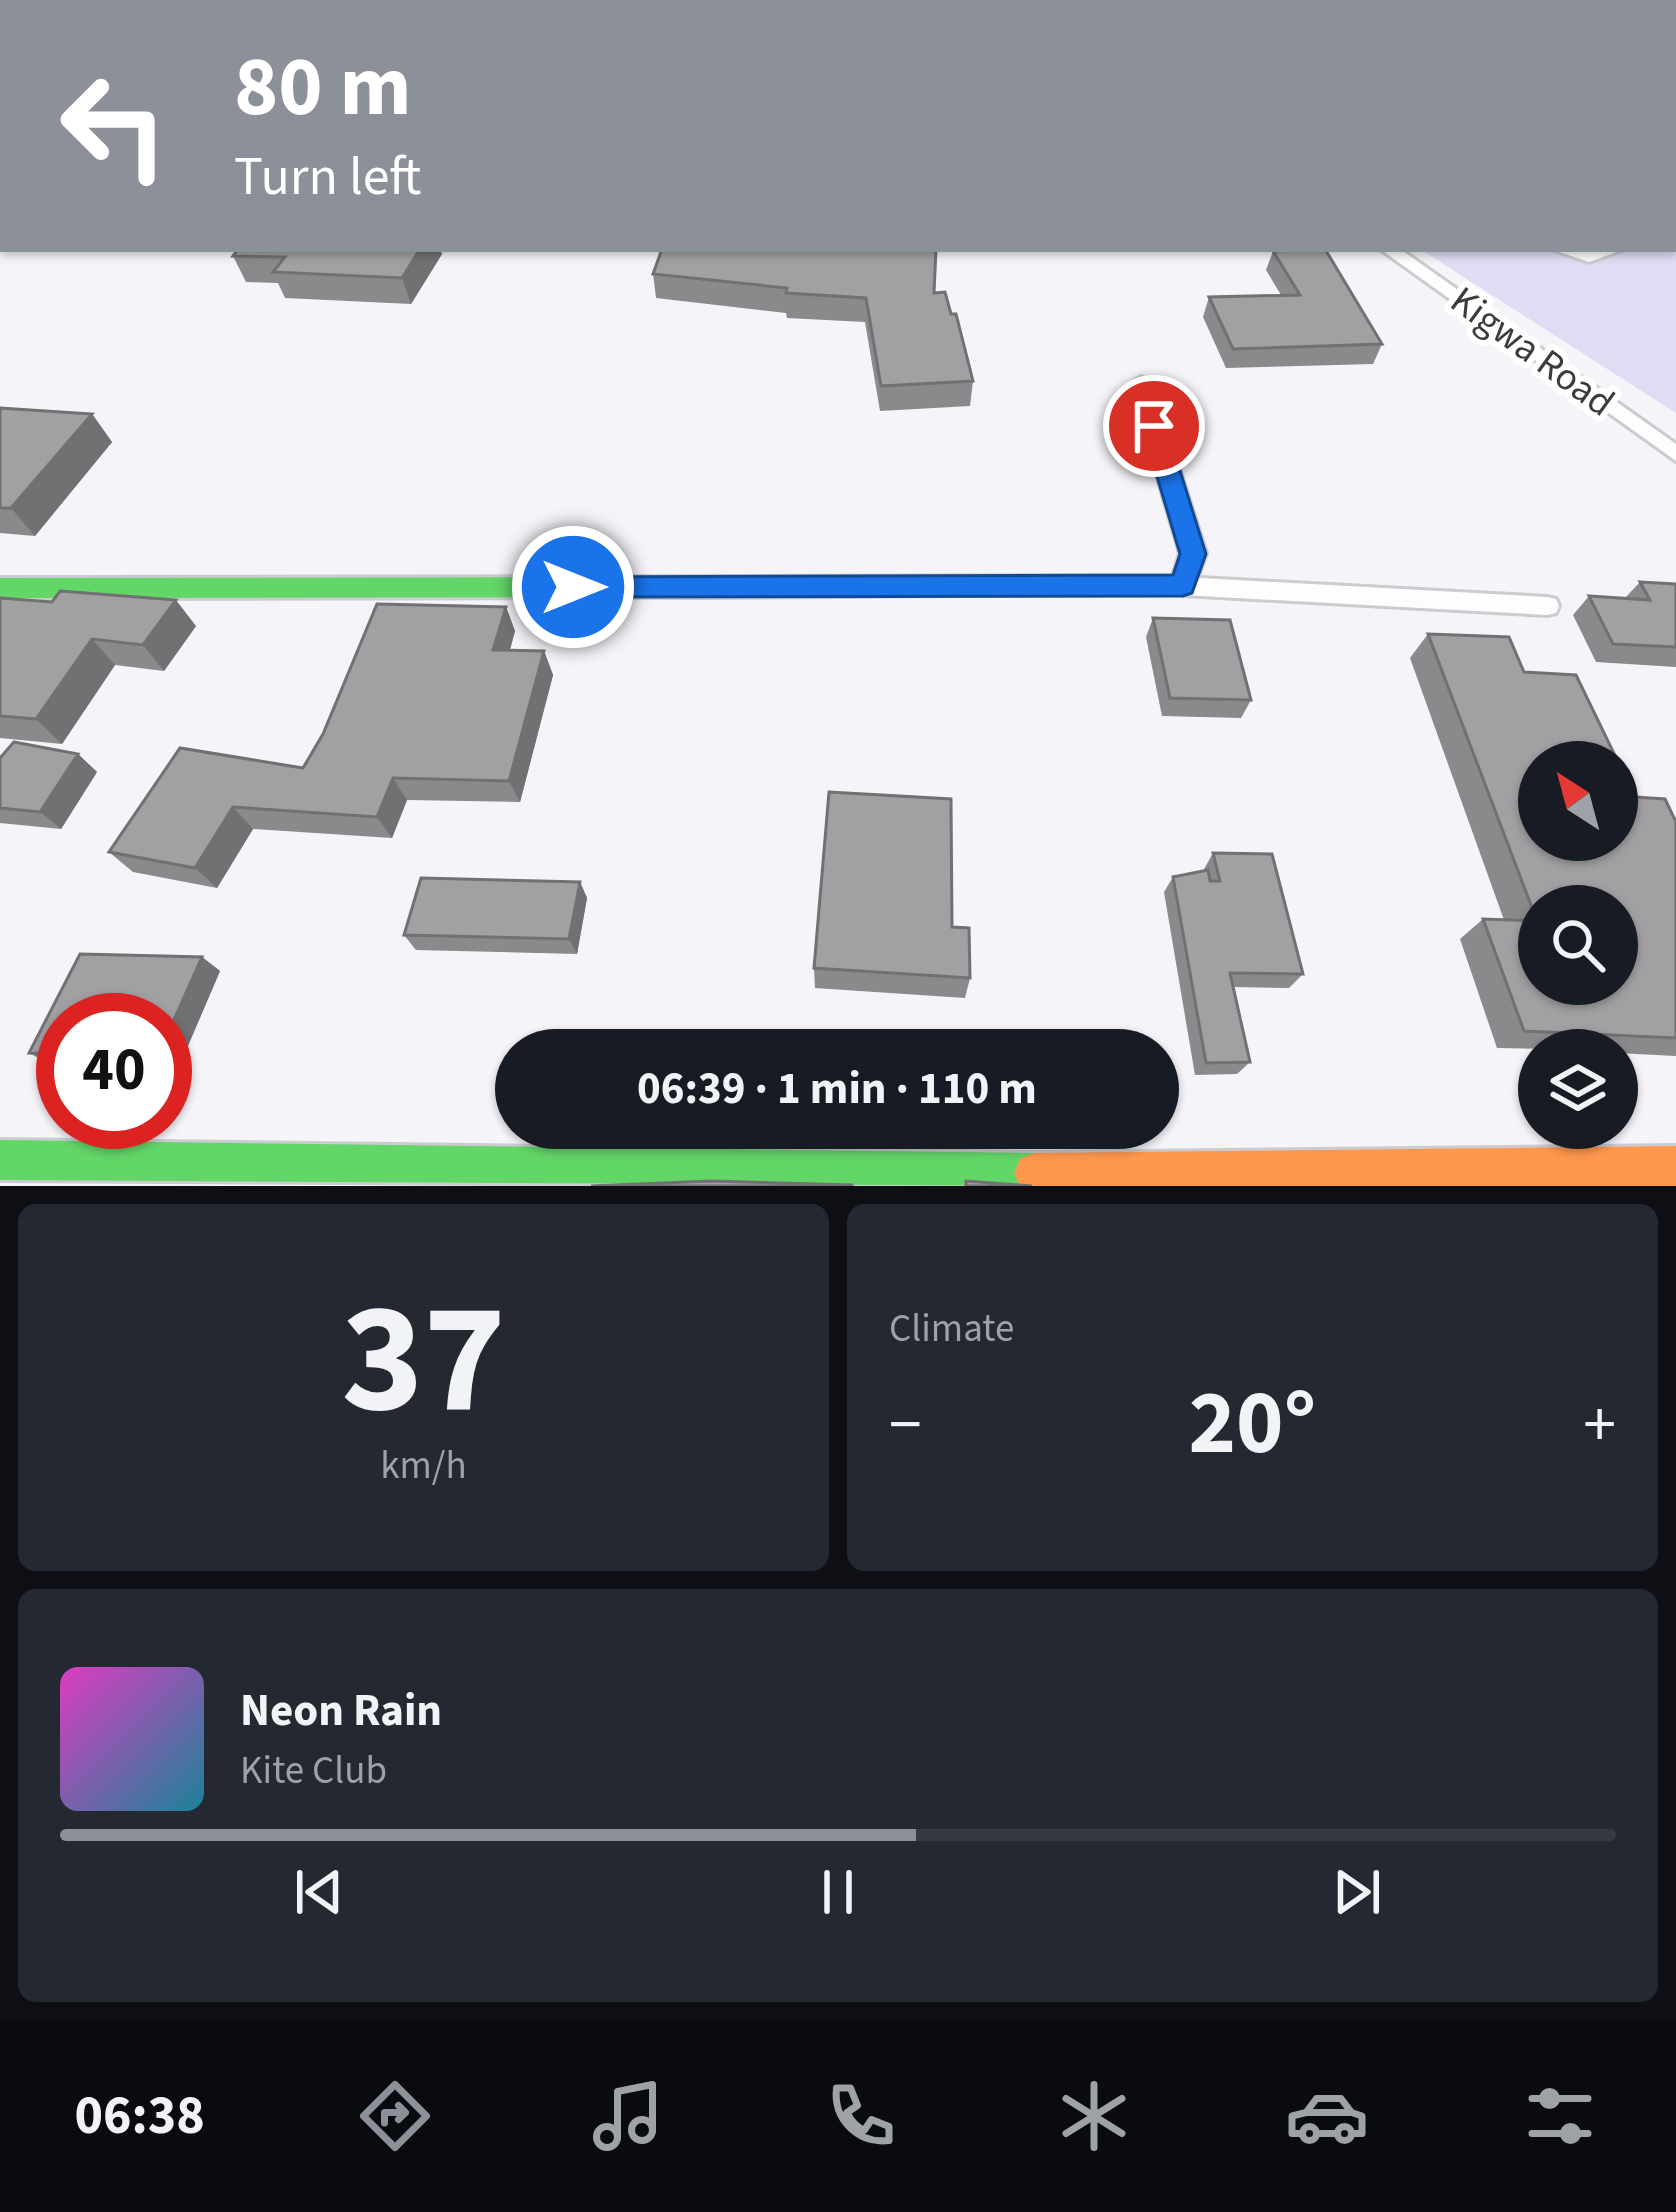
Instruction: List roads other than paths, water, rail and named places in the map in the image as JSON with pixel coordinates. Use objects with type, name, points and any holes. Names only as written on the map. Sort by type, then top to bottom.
[{"type":"street","points":[[0,588],[1183,586],[1193,554],[1141,384]]},
{"type":"street","points":[[0,1160],[1033,1173],[1676,1166]]},
{"type":"lane","name":"Kigwa Road","points":[[1393,252],[1676,454]]},
{"type":"lane","points":[[1571,252],[1589,257],[1606,252]]},
{"type":"lane","points":[[1183,586],[1546,605]]}]
